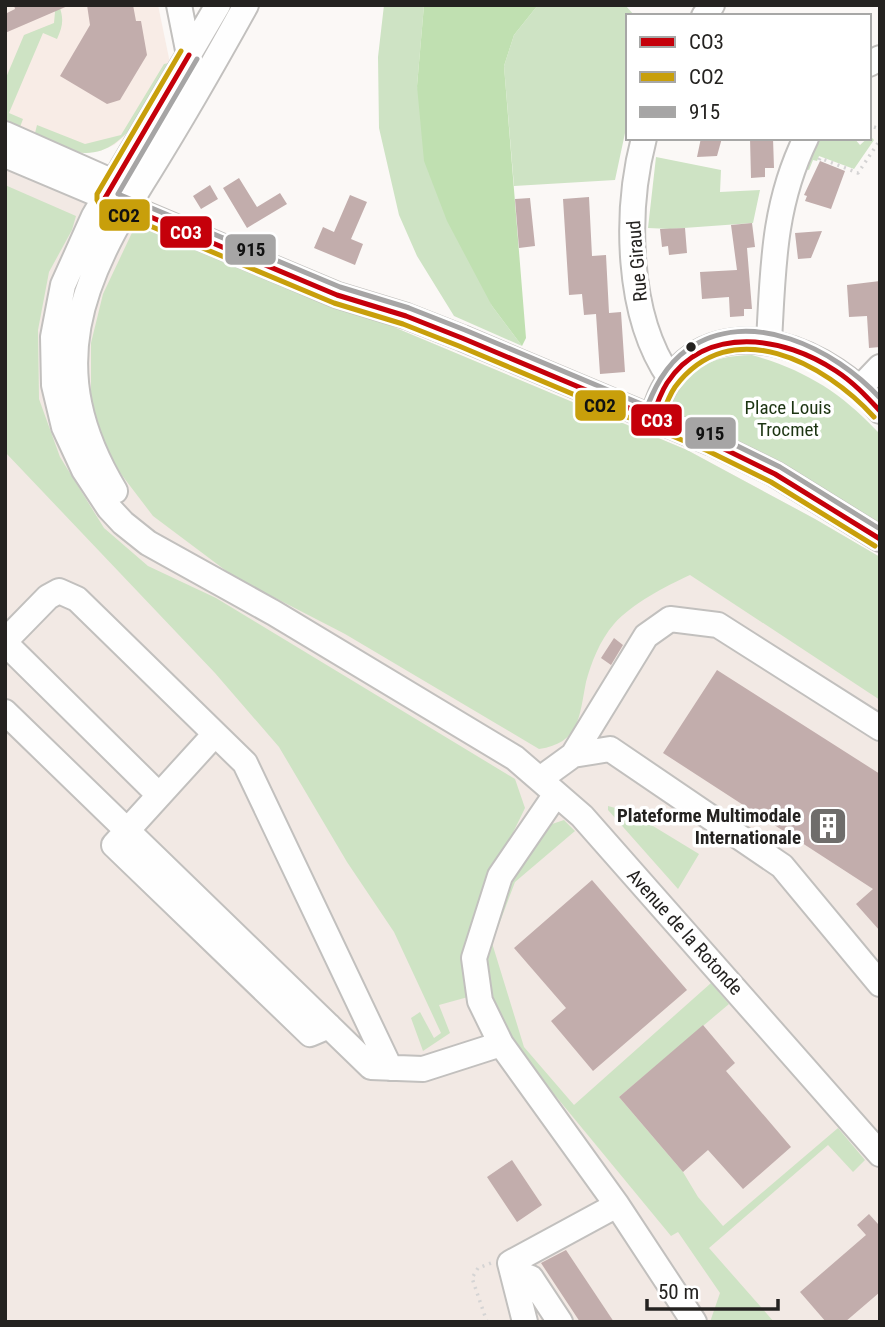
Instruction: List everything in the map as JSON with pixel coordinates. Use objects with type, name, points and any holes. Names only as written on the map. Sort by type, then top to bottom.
[{"type":"street","points":[[179,5],[196,92]]},
{"type":"street","points":[[120,194],[189,55],[218,5]]},
{"type":"street","points":[[120,194],[196,92],[246,5]]},
{"type":"street","points":[[5,134],[120,194]]},
{"type":"street","name":"Rue Giraud","points":[[643,140],[634,191],[634,257],[650,343],[656,358],[670,378]]},
{"type":"street","points":[[769,342],[775,236],[783,197],[805,140]]},
{"type":"street","points":[[5,155],[120,194],[345,282],[462,338],[712,443],[775,474],[880,539]]},
{"type":"street","name":"Avenue de la Rotonde","points":[[120,194],[70,264],[55,315],[52,360],[54,385],[64,427],[74,451],[89,480],[122,523],[148,543],[218,580],[515,758],[582,816],[880,1154]]},
{"type":"street","points":[[652,418],[670,378],[693,356],[720,344],[735,341],[769,342],[799,351],[859,389],[880,411]]},
{"type":"street","points":[[859,389],[880,367]]},
{"type":"street","points":[[159,795],[5,642],[48,597],[59,591],[76,599],[245,763],[390,1068]]},
{"type":"street","points":[[694,1322],[617,1205],[501,1044],[480,1000],[474,958],[500,876],[548,787],[573,755],[646,636],[670,619],[718,625],[880,728]]},
{"type":"street","points":[[5,712],[371,1067],[423,1069],[501,1044]]},
{"type":"street","points":[[127,830],[215,734]]},
{"type":"street","points":[[573,755],[610,749],[782,866],[880,984]]},
{"type":"street","points":[[511,1267],[617,1205]]},
{"type":"street","points":[[511,1267],[526,1322]]},
{"type":"street","points":[[511,1267],[531,1278],[560,1322]]},
{"type":"path","points":[[794,167],[810,173],[814,163],[817,164],[820,158],[858,173],[880,140]]},
{"type":"path","points":[[487,1322],[472,1278],[478,1268],[498,1260],[511,1267]]},
{"type":"shaded area","points":[[5,5],[158,5],[170,63],[127,134],[114,145],[100,151],[83,153],[5,120]]},
{"type":"shaded area","points":[[5,161],[138,220],[687,450],[880,557],[880,1322],[5,1322]]},
{"type":"green space","points":[[52,5],[59,5],[62,26],[57,39],[43,33],[9,113],[23,119],[20,127],[5,120],[5,80],[24,35],[54,23],[55,12]]},
{"type":"green space","points":[[384,5],[424,5],[417,86],[492,306],[522,346],[454,316],[417,256],[399,215],[379,128],[378,57]]},
{"type":"green space","points":[[424,5],[538,5],[514,35],[504,66],[526,338],[522,346],[492,306],[447,221],[424,161],[417,86]]},
{"type":"green space","points":[[538,5],[625,5],[633,14],[626,14],[626,128],[615,180],[514,186],[504,66],[514,35]]},
{"type":"green space","points":[[169,63],[137,120],[114,144],[101,151],[72,151],[35,133],[37,125],[85,144],[121,135],[164,64]]},
{"type":"green space","points":[[871,137],[874,140],[854,169],[819,156],[817,161],[813,160],[809,170],[803,168],[817,140],[856,140],[860,145],[866,140],[871,140]]},
{"type":"green space","points":[[656,157],[721,170],[720,192],[760,190],[753,223],[648,228]]},
{"type":"green space","points":[[5,185],[76,216],[72,230],[49,272],[38,330],[39,399],[60,457],[104,528],[148,566],[216,598],[515,779],[525,808],[490,880],[468,997],[439,1005],[450,1033],[423,1051],[411,1018],[420,1012],[434,1038],[441,1033],[394,932],[347,862],[279,747],[215,673],[5,452]]},
{"type":"green space","points":[[138,220],[687,450],[880,557],[880,700],[690,575],[640,602],[614,624],[593,660],[575,726],[563,741],[539,749],[345,634],[233,576],[153,516],[108,457],[91,399],[91,343],[103,294]]},
{"type":"green space","name":"Place Louis Trocmet","points":[[752,355],[788,368],[820,384],[848,404],[880,434],[880,523],[780,465],[669,414],[667,403],[702,366],[723,358]]},
{"type":"green space","points":[[608,806],[630,812],[699,854],[678,889],[608,810]]},
{"type":"green space","points":[[564,820],[575,831],[515,882],[492,943],[524,1047],[574,1105],[711,983],[729,1004],[619,1097],[683,1172],[698,1197],[723,1226],[838,1128],[865,1160],[853,1172],[828,1145],[709,1248],[774,1322],[710,1322],[720,1293],[678,1232],[671,1236],[535,1071],[511,1038],[495,1004],[487,973],[487,941],[510,879],[546,826]]},
{"type":"building","points":[[14,5],[70,5],[5,33],[5,14],[15,9]]},
{"type":"building","points":[[87,5],[133,5],[136,21],[141,21],[147,55],[120,100],[107,104],[60,76],[90,25]]},
{"type":"building","points":[[701,140],[721,140],[717,156],[697,157]]},
{"type":"building","points":[[750,140],[773,140],[774,168],[765,168],[765,177],[751,178]]},
{"type":"building","points":[[820,161],[845,171],[831,209],[805,201],[807,196],[804,195]]},
{"type":"building","points":[[239,178],[257,207],[280,193],[287,204],[247,228],[223,188]]},
{"type":"building","points":[[210,185],[218,199],[201,209],[193,196]]},
{"type":"building","points":[[350,195],[367,202],[351,239],[363,244],[355,265],[314,248],[323,227],[334,232]]},
{"type":"building","points":[[589,197],[592,256],[606,255],[609,313],[621,312],[625,372],[600,374],[596,314],[584,315],[582,294],[569,295],[563,199]]},
{"type":"building","points":[[530,198],[535,246],[519,248],[515,199]]},
{"type":"building","points":[[752,223],[755,247],[747,248],[752,309],[744,309],[744,316],[730,317],[729,297],[702,299],[700,272],[737,270],[731,225]]},
{"type":"building","points":[[685,228],[687,253],[669,255],[668,246],[662,247],[660,229]]},
{"type":"building","points":[[822,231],[811,258],[798,259],[795,233]]},
{"type":"building","points":[[880,281],[880,347],[869,348],[867,316],[849,317],[847,285]]},
{"type":"building","points":[[614,638],[623,645],[611,665],[601,658]]},
{"type":"building","name":"Plateforme Multimodale Internationale","points":[[717,670],[880,774],[880,931],[856,904],[873,889],[663,753]]},
{"type":"building","points":[[592,880],[687,990],[593,1071],[551,1021],[566,1008],[514,948]]},
{"type":"building","points":[[703,1025],[735,1063],[726,1071],[791,1147],[743,1189],[708,1150],[683,1172],[619,1097]]},
{"type":"building","points":[[512,1160],[542,1205],[517,1222],[487,1177]]},
{"type":"building","points":[[869,1214],[878,1224],[880,1222],[880,1292],[845,1322],[826,1322],[800,1292],[866,1235],[857,1225]]},
{"type":"building","points":[[566,1250],[614,1322],[580,1322],[541,1263]]},
{"type":"transit line","name":"CO2","points":[[181,51],[97,194],[100,205],[334,303],[403,324],[459,346],[708,451],[771,482],[875,546]]},
{"type":"transit line","name":"CO3","points":[[189,55],[105,198],[337,295],[406,316],[462,338],[712,443],[775,474],[880,539]]},
{"type":"transit line","name":"915","points":[[197,59],[118,194],[340,287],[409,308],[465,330],[715,435],[780,467],[880,529]]},
{"type":"transit line","name":"915","points":[[644,415],[661,379],[680,355],[712,337],[738,332],[764,333],[790,339],[816,350],[840,364],[880,398]]},
{"type":"transit line","name":"CO3","points":[[652,418],[667,383],[683,364],[703,351],[724,344],[747,342],[770,344],[815,359],[848,380],[880,411]]},
{"type":"transit line","name":"CO2","points":[[660,421],[675,387],[698,365],[723,352],[750,349],[777,354],[804,364],[854,397],[874,417]]},
{"type":"place","name":"Plateforme Multimodale Internationale","points":[[828,826]]}]
